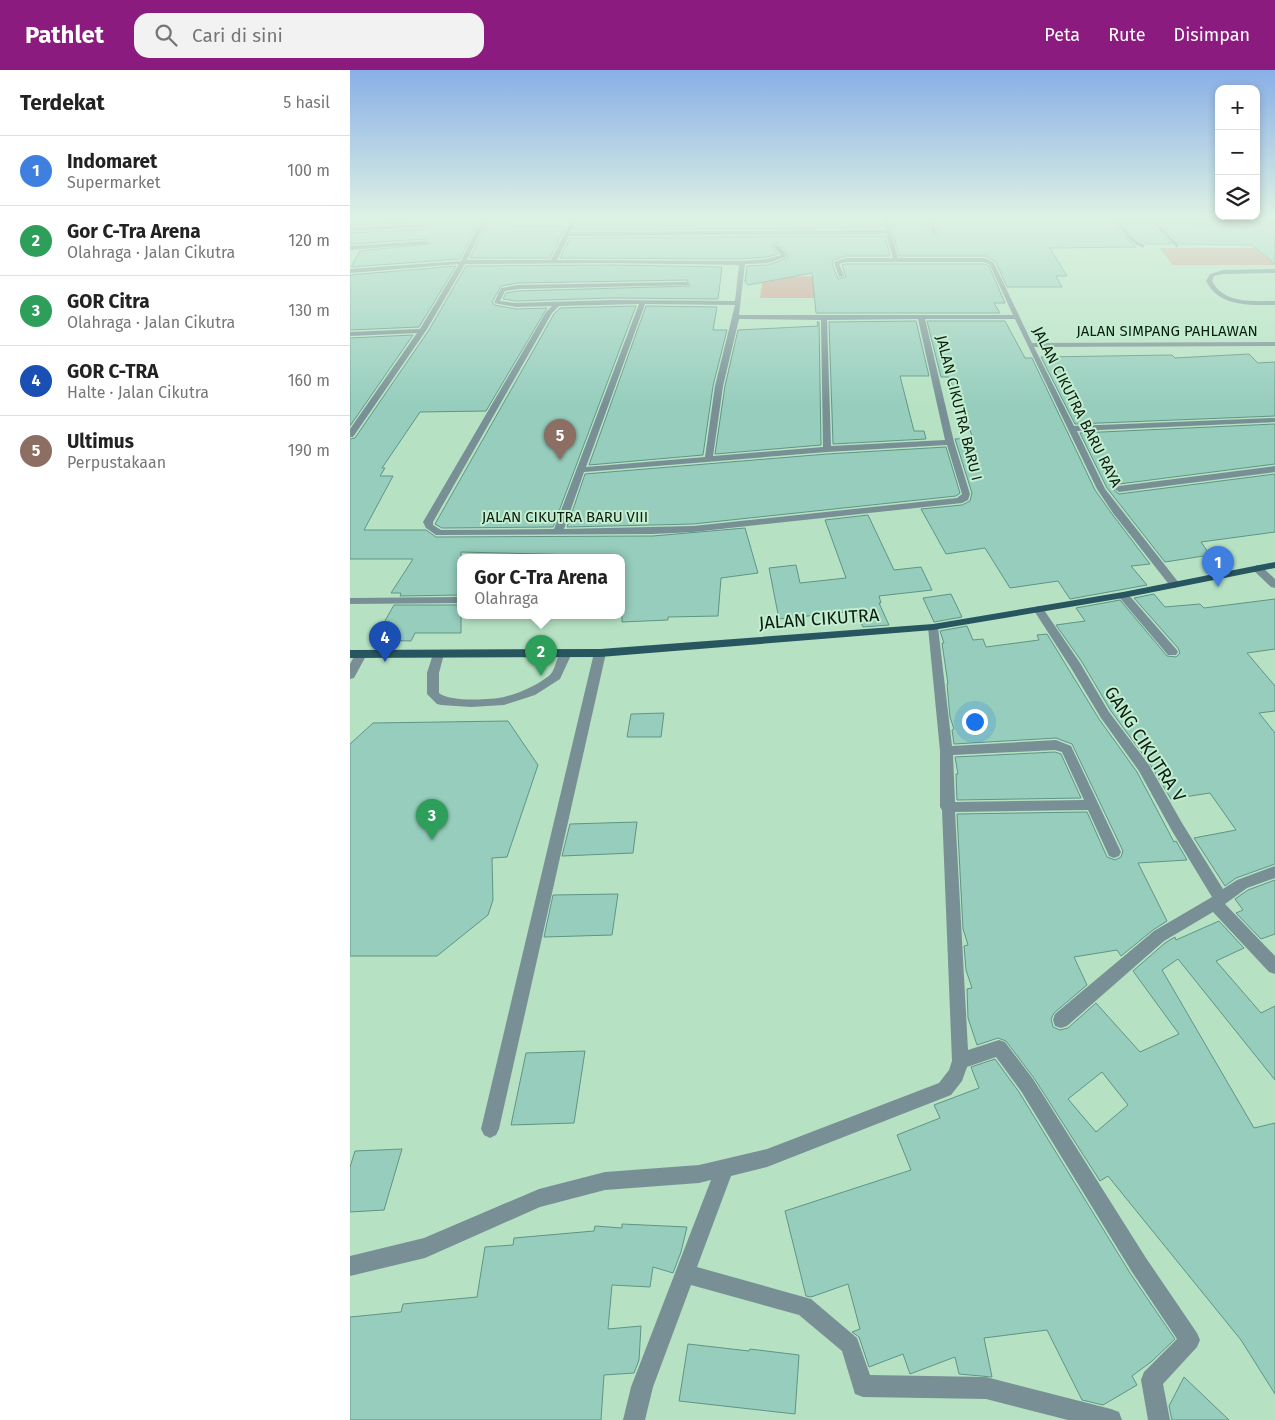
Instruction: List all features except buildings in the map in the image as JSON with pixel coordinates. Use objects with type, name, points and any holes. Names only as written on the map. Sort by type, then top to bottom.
[{"type":"main road","name":"JALAN CIKUTRA","points":[[355,654],[600,653],[933,627],[1123,595],[1275,565]]},
{"type":"street","points":[[350,435],[422,331],[453,280]]},
{"type":"street","points":[[709,458],[720,386],[736,316],[741,280]]},
{"type":"street","name":"JALAN CIKUTRA BARU RAYA","points":[[1000,280],[1101,489],[1116,511],[1175,585]]},
{"type":"street","points":[[1210,280],[1211,288],[1228,299],[1275,303]]},
{"type":"street","points":[[688,284],[518,287],[503,289],[496,302],[501,304],[557,304],[738,302]]},
{"type":"street","points":[[558,532],[643,302]]},
{"type":"street","name":"JALAN CIKUTRA BARU VIII","points":[[557,304],[549,312],[428,522],[429,526],[439,533],[693,529],[959,501]]},
{"type":"street","points":[[736,316],[824,318],[1017,317]]},
{"type":"street","points":[[824,318],[828,449]]},
{"type":"street","name":"JALAN CIKUTRA BARU I","points":[[921,318],[950,442],[966,494],[965,498],[959,501]]},
{"type":"street","points":[[350,334],[422,331]]},
{"type":"street","name":"JALAN SIMPANG PAHLAWAN","points":[[1030,345],[1275,344]]},
{"type":"street","points":[[1071,429],[1275,420]]},
{"type":"street","points":[[582,470],[709,458],[950,442]]},
{"type":"street","points":[[1119,489],[1275,469]]},
{"type":"street","points":[[1258,568],[1275,585]]},
{"type":"street","points":[[1123,595],[1172,652]]},
{"type":"street","points":[[350,601],[457,600]]},
{"type":"street","name":"GANG CIKUTRA V","points":[[1038,609],[1076,666],[1105,715],[1144,768],[1218,900],[1275,967]]},
{"type":"street","points":[[350,1266],[425,1248],[539,1198],[605,1181],[699,1174],[767,1158],[945,1089],[956,1075],[960,1061],[947,807],[946,751],[933,627]]},
{"type":"street","points":[[438,654],[433,673],[433,694],[441,701],[471,704],[504,700],[531,692],[556,676],[566,653]]},
{"type":"street","points":[[490,1129],[600,653]]},
{"type":"street","name":"JALAN CIKUTRA","points":[[350,675],[355,654]]},
{"type":"street","points":[[946,751],[1064,747],[1067,749],[1114,852]]},
{"type":"street","points":[[947,807],[1093,805]]},
{"type":"street","points":[[1062,1020],[1159,936],[1242,884],[1275,872]]},
{"type":"street","points":[[960,1061],[999,1048],[1027,1085],[1139,1265],[1190,1340],[1152,1380],[1160,1420]]},
{"type":"street","points":[[634,1420],[642,1387],[725,1168]]},
{"type":"street","points":[[685,1274],[804,1306],[850,1345],[863,1386],[986,1388],[1111,1420]]},
{"type":"shaded area","points":[[763,280],[822,280],[823,298],[760,298]]},
{"type":"place","name":"Ultimus","points":[[560,460]]},
{"type":"place","name":"Indomaret","points":[[1218,587]]},
{"type":"place","name":"GOR C-TRA","points":[[385,662]]},
{"type":"place","name":"Gor C-Tra Arena","points":[[541,676]]},
{"type":"place","name":"GOR Citra","points":[[432,840]]}]
